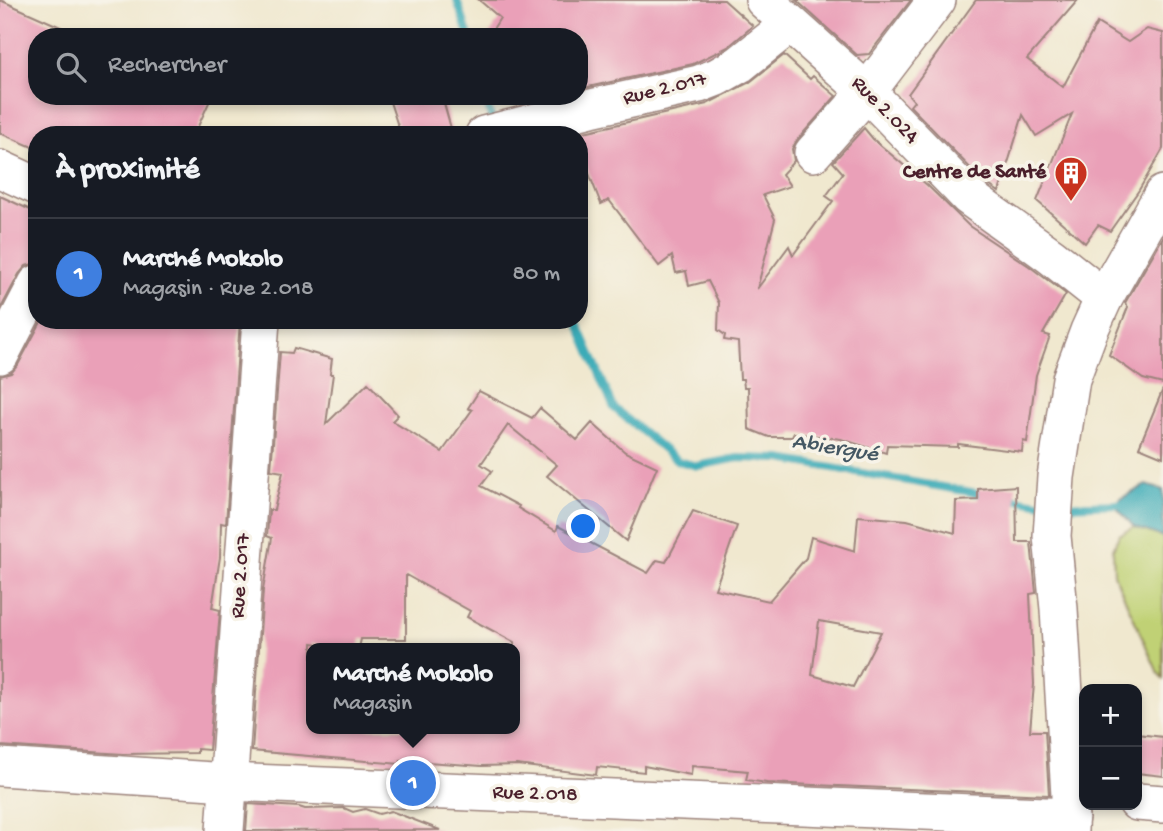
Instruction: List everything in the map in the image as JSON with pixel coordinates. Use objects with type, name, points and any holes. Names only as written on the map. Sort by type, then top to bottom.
[{"type":"street","points":[[813,153],[867,92],[937,0]]},
{"type":"street","name":"Rue 2.024","points":[[777,12],[867,92],[969,197],[1104,298]]},
{"type":"street","name":"Rue 2.017","points":[[518,126],[699,85],[717,78],[740,64],[777,12]]},
{"type":"street","points":[[0,169],[28,182]]},
{"type":"street","points":[[1073,810],[1052,536],[1056,477],[1071,379],[1104,298],[1163,194]]},
{"type":"street","points":[[0,355],[28,301]]},
{"type":"street","name":"Rue 2.017","points":[[225,831],[260,329]]},
{"type":"street","name":"Rue 2.018","points":[[0,767],[228,782],[1073,810]]},
{"type":"street","points":[[1142,802],[1163,804]]},
{"type":"green space","points":[[1134,527],[1163,537],[1163,679],[1114,574],[1113,549],[1119,535]]},
{"type":"water","points":[[1146,485],[1163,490],[1163,537],[1134,527],[1118,509],[1120,499]]},
{"type":"building","points":[[0,0],[63,28],[28,28],[28,105],[208,105],[198,126],[28,126],[28,145],[0,133]]},
{"type":"building","points":[[479,0],[724,0],[753,26],[728,47],[693,64],[588,87],[588,28],[494,28],[500,18]]},
{"type":"building","points":[[796,0],[911,0],[869,54],[857,55]]},
{"type":"building","points":[[976,0],[1078,0],[1027,59],[1063,87],[1097,23],[1128,42],[1147,29],[1163,33],[1163,149],[1110,231],[1098,225],[1085,243],[1037,201],[1072,114],[1036,136],[1023,115],[999,192],[983,181],[910,106],[914,101],[908,94]]},
{"type":"building","points":[[784,55],[810,79],[813,76],[836,96],[792,149],[794,161],[782,174],[790,186],[763,195],[775,219],[757,289],[789,246],[793,255],[833,201],[826,196],[843,173],[833,162],[864,128],[969,226],[1066,294],[1043,334],[1050,336],[1036,375],[1027,442],[1023,441],[1022,452],[958,444],[958,447],[887,445],[886,453],[841,439],[794,433],[792,437],[769,437],[749,429],[748,387],[744,387],[743,379],[740,379],[738,342],[724,340],[725,335],[718,330],[719,303],[708,281],[689,286],[686,271],[676,273],[672,256],[659,266],[609,200],[601,204],[588,171],[588,131],[707,104],[750,82]]},
{"type":"building","points":[[391,105],[444,105],[450,126],[398,126]]},
{"type":"building","points":[[0,196],[28,209],[28,265],[19,274],[0,310]]},
{"type":"building","points":[[1163,237],[1163,384],[1143,379],[1109,355],[1128,307],[1125,303]]},
{"type":"building","points":[[37,329],[239,329],[226,524],[221,523],[220,557],[212,608],[220,610],[209,750],[197,749],[197,753],[123,754],[0,746],[0,376],[11,373]]},
{"type":"building","points":[[294,348],[332,359],[330,374],[333,374],[326,424],[368,383],[398,415],[392,421],[442,452],[472,410],[468,408],[479,391],[532,418],[540,408],[577,440],[592,423],[625,452],[657,467],[626,541],[547,476],[557,465],[508,425],[481,464],[492,471],[481,486],[519,506],[518,508],[556,531],[558,526],[648,573],[657,560],[666,562],[693,511],[737,526],[715,589],[769,601],[806,558],[811,537],[855,551],[858,516],[907,520],[955,533],[956,501],[978,500],[978,489],[1016,486],[1017,542],[1031,542],[1036,593],[1030,594],[1034,684],[1030,731],[1045,731],[1049,795],[767,783],[746,780],[748,771],[692,766],[691,775],[644,766],[644,772],[597,767],[596,775],[517,765],[482,766],[401,760],[400,764],[252,751],[263,590],[272,538],[267,536],[269,510],[274,510],[283,472],[271,470],[280,352],[292,353]],"holes":[[[819,621],[881,632],[853,687],[812,675]]]},
{"type":"building","points":[[1163,389],[1163,457],[1139,447]]},
{"type":"building","points":[[1142,735],[1163,737],[1163,776],[1142,774]]},
{"type":"building","points":[[248,804],[305,809],[344,808],[353,812],[365,809],[379,814],[391,811],[440,830],[246,831]]},
{"type":"waterway","name":"Abiergué","points":[[457,0],[466,28]]},
{"type":"waterway","name":"Abiergué","points":[[488,105],[493,124]]},
{"type":"waterway","name":"Abiergué","points":[[580,329],[614,408],[678,461],[697,466],[738,458],[781,459],[988,495]]},
{"type":"waterway","name":"Abiergué","points":[[1008,498],[1044,504]]},
{"type":"waterway","name":"Abiergué","points":[[1063,506],[1127,506]]},
{"type":"place","name":"Centre de Santé","points":[[1071,203]]},
{"type":"place","name":"Marché Mokolo","points":[[413,783]]}]
